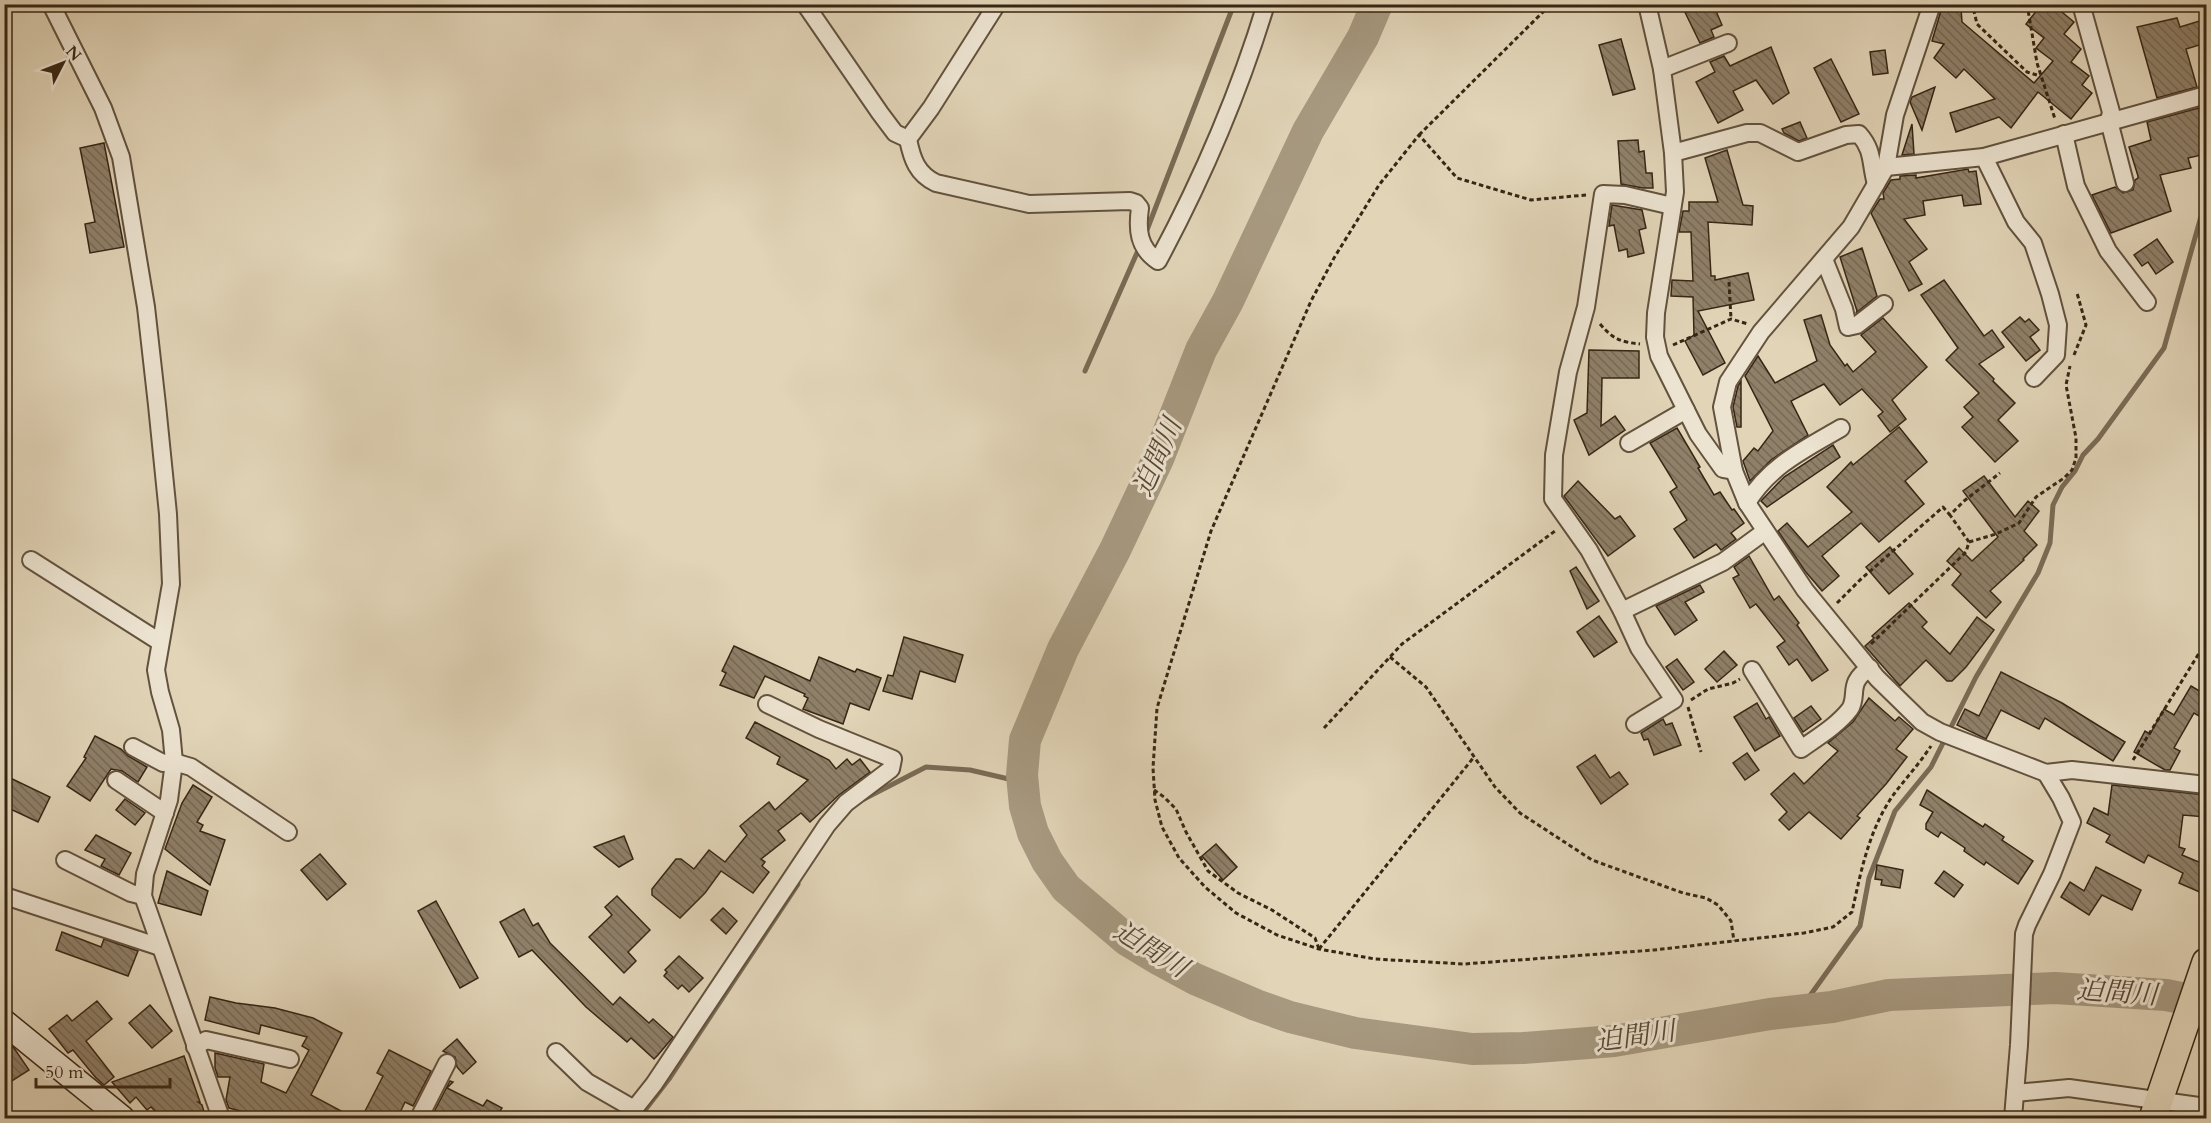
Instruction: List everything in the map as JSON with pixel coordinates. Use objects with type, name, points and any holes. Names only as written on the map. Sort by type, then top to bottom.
[{"type":"main road","points":[[2157,1109],[2206,962]]},
{"type":"street","points":[[51,4],[115,137],[127,188],[146,307],[168,514],[171,584],[156,670],[172,737],[174,762],[169,800],[145,874],[143,896],[221,1119]]},
{"type":"street","points":[[805,4],[895,133],[908,139]]},
{"type":"street","points":[[996,4],[931,108],[908,139],[912,159],[926,178],[936,183],[1029,204],[1130,201],[1136,203],[1140,208],[1138,236],[1151,256],[1158,261],[1188,206],[1212,149],[1252,49],[1266,4]]},
{"type":"street","points":[[1647,4],[1662,69],[1673,153],[1675,192],[1656,313],[1657,348],[1698,434],[1723,469],[1734,471]]},
{"type":"street","points":[[1932,4],[1895,115],[1886,166],[1851,227],[1764,328],[1728,382],[1722,407],[1734,471],[1747,503],[1764,532],[1805,590],[1864,662],[1922,722],[1940,732],[2046,773],[2072,771],[2206,785]]},
{"type":"street","points":[[2081,4],[2111,112],[2109,121],[2125,183]]},
{"type":"street","points":[[1662,69],[1728,43]]},
{"type":"street","points":[[1886,166],[1984,157],[2206,95]]},
{"type":"street","points":[[1673,153],[1747,133],[1760,133],[1798,152],[1846,135],[1859,134],[1867,143],[1873,158],[1872,171],[1876,184]]},
{"type":"street","points":[[2064,134],[2076,186],[2109,251],[2147,302]]},
{"type":"street","points":[[1984,157],[2016,222],[2033,243],[2058,325],[2056,355],[2034,378]]},
{"type":"street","points":[[1635,724],[1681,702],[1639,648],[1622,610],[1589,550],[1553,499],[1554,455],[1568,372],[1585,312],[1603,194],[1624,195],[1672,206]]},
{"type":"street","points":[[1824,259],[1844,309],[1848,327],[1857,325],[1884,304]]},
{"type":"street","points":[[1629,443],[1686,410]]},
{"type":"street","points":[[1747,503],[1753,492],[1785,460],[1841,428]]},
{"type":"street","points":[[1622,610],[1723,562],[1764,532]]},
{"type":"street","points":[[31,560],[160,642]]},
{"type":"street","points":[[1752,670],[1802,748],[1843,718],[1852,705],[1853,686],[1864,672],[1864,662]]},
{"type":"street","points":[[556,1052],[586,1082],[630,1114],[661,1074],[827,825],[846,803],[891,769],[893,759],[819,729],[767,704]]},
{"type":"street","points":[[133,747],[163,763],[174,762],[191,767],[288,832]]},
{"type":"street","points":[[2013,1119],[2025,934],[2072,822],[2046,773]]},
{"type":"street","points":[[116,780],[165,813]]},
{"type":"street","points":[[65,860],[131,893],[143,896]]},
{"type":"street","points":[[8,897],[160,947]]},
{"type":"street","points":[[4,1022],[122,1119]]},
{"type":"street","points":[[195,1047],[206,1040],[290,1059]]},
{"type":"street","points":[[419,1119],[447,1063]]},
{"type":"street","points":[[2015,1093],[2069,1088],[2157,1109],[2206,1107]]},
{"type":"path","points":[[1961,4],[1972,8],[1977,24],[2027,72],[2040,76]]},
{"type":"path","points":[[2026,4],[2037,63],[2053,114],[2064,134]]},
{"type":"path","points":[[1546,9],[1419,135],[1379,185],[1334,258],[1311,301],[1211,531],[1157,708],[1153,768],[1154,790],[1162,827],[1179,858],[1205,887],[1236,913],[1277,935],[1319,950],[1375,959],[1464,964],[1654,950],[1804,933],[1833,927],[1852,912],[1863,859],[1893,795],[1910,776],[1940,732]]},
{"type":"path","points":[[1419,135],[1457,178],[1531,200],[1603,194]]},
{"type":"path","points":[[1729,282],[1731,319]]},
{"type":"path","points":[[1969,542],[1996,534],[2019,523],[2036,497],[2072,470],[2076,458],[2076,438],[2066,385],[2069,368],[2086,325],[2077,293]]},
{"type":"path","points":[[1585,312],[1592,315],[1610,336],[1623,342],[1657,348],[1731,319],[1764,328]]},
{"type":"path","points":[[1950,515],[2000,473]]},
{"type":"path","points":[[1825,615],[1860,580],[1943,507],[1969,542]]},
{"type":"path","points":[[1324,728],[1402,644],[1568,521]]},
{"type":"path","points":[[1864,662],[1966,552],[1969,542]]},
{"type":"path","points":[[2124,775],[2206,642]]},
{"type":"path","points":[[1390,657],[1426,687],[1495,788],[1520,813],[1592,860],[1683,893],[1706,898],[1718,905],[1731,921],[1734,941]]},
{"type":"path","points":[[1701,752],[1681,702],[1708,689],[1733,683],[1752,670]]},
{"type":"path","points":[[1319,950],[1474,757]]},
{"type":"path","points":[[1154,790],[1176,809],[1208,871],[1238,893],[1272,910],[1315,938],[1319,950]]},
{"type":"building","points":[[1681,4],[1713,4],[1722,25],[1711,30],[1714,37],[1700,43]]},
{"type":"building","points":[[2042,4],[2052,4],[2074,22],[2064,34],[2081,49],[2071,62],[2089,76],[2082,85],[2092,93],[2071,119],[2038,92],[2011,128],[1999,117],[1956,132],[1950,113],[1995,99],[1964,69],[1956,78],[1934,58],[1944,44],[1932,41],[1942,7],[1961,9],[1962,22],[2034,83],[2053,61],[2036,48],[2044,38],[2026,24]]},
{"type":"building","points":[[2177,18],[2180,27],[2206,19],[2206,43],[2186,49],[2197,87],[2157,98],[2137,27]]},
{"type":"building","points":[[1621,39],[1635,89],[1613,95],[1599,45]]},
{"type":"building","points":[[1771,47],[1789,93],[1773,104],[1756,80],[1733,91],[1743,110],[1718,123],[1696,82],[1715,72],[1710,62],[1724,56],[1730,66]]},
{"type":"building","points":[[1885,50],[1888,73],[1873,75],[1870,52]]},
{"type":"building","points":[[1831,59],[1859,114],[1841,122],[1814,68]]},
{"type":"building","points":[[1935,87],[1922,130],[1910,102],[1912,97]]},
{"type":"building","points":[[2206,106],[2206,154],[2188,158],[2191,168],[2160,175],[2171,211],[2111,233],[2092,195],[2115,187],[2123,193],[2133,190],[2138,176],[2129,147],[2151,140],[2147,122]]},
{"type":"building","points":[[1800,122],[1807,138],[1799,141],[1784,133],[1782,129]]},
{"type":"building","points":[[1912,124],[1914,154],[1902,155]]},
{"type":"building","points":[[1638,140],[1639,152],[1644,151],[1646,173],[1652,173],[1653,188],[1621,184],[1618,141]]},
{"type":"building","points":[[104,143],[124,247],[90,253],[85,224],[95,222],[80,148]]},
{"type":"building","points":[[1727,150],[1743,205],[1753,206],[1752,225],[1708,222],[1711,276],[1715,276],[1715,280],[1748,273],[1754,300],[1698,311],[1725,363],[1703,375],[1685,341],[1694,335],[1693,297],[1671,296],[1672,280],[1693,281],[1691,232],[1679,232],[1683,211],[1689,211],[1689,202],[1718,202],[1705,158]]},
{"type":"building","points":[[1968,169],[1969,172],[1976,171],[1981,204],[1964,206],[1962,195],[1923,201],[1925,215],[1904,219],[1927,249],[1909,262],[1922,284],[1909,291],[1871,213],[1880,199],[1884,199],[1883,193],[1891,180],[1900,179],[1900,176],[1916,175],[1916,178]]},
{"type":"building","points":[[1612,205],[1642,210],[1646,228],[1639,230],[1644,253],[1628,257],[1627,249],[1619,251],[1614,225],[1609,226]]},
{"type":"building","points":[[2157,239],[2173,262],[2156,274],[2148,262],[2142,266],[2134,255]]},
{"type":"building","points":[[1862,248],[1877,296],[1856,313],[1840,257]]},
{"type":"building","points":[[1944,280],[1984,336],[1992,330],[2004,347],[1979,364],[2015,403],[1998,420],[2018,441],[1995,462],[1962,427],[1973,417],[1964,407],[1979,393],[1946,360],[1958,348],[1921,295]]},
{"type":"building","points":[[1821,315],[1830,345],[1845,366],[1847,364],[1853,372],[1876,352],[1861,335],[1883,318],[1927,367],[1892,400],[1906,419],[1890,432],[1878,416],[1883,412],[1862,389],[1840,405],[1824,384],[1791,401],[1808,435],[1771,460],[1750,481],[1743,461],[1754,448],[1758,451],[1773,431],[1745,376],[1758,356],[1775,383],[1817,361],[1804,320]]},
{"type":"building","points":[[2020,317],[2025,322],[2029,319],[2039,330],[2030,337],[2040,350],[2026,361],[2002,332]]},
{"type":"building","points":[[1589,350],[1639,351],[1639,378],[1602,378],[1601,426],[1615,416],[1625,430],[1589,455],[1574,420],[1587,413]]},
{"type":"building","points":[[1741,381],[1741,427],[1737,427],[1733,407]]},
{"type":"building","points":[[1899,427],[1927,462],[1905,481],[1924,504],[1879,542],[1861,523],[1822,556],[1839,576],[1822,591],[1805,571],[1778,531],[1787,523],[1808,547],[1852,512],[1827,487],[1851,462],[1853,465]]},
{"type":"building","points":[[1677,428],[1714,495],[1720,492],[1744,523],[1731,533],[1736,539],[1721,550],[1716,544],[1694,558],[1674,529],[1687,520],[1670,492],[1677,487],[1650,443]]},
{"type":"building","points":[[1833,445],[1840,457],[1767,507],[1761,501],[1784,477]]},
{"type":"building","points":[[1984,476],[2015,517],[2028,501],[2039,511],[2024,531],[2037,545],[1990,591],[2001,602],[1986,618],[1952,585],[1961,574],[1947,561],[1959,548],[1972,561],[1998,537],[1963,491]]},
{"type":"building","points":[[1578,481],[1615,519],[1620,516],[1635,536],[1608,556],[1564,496]]},
{"type":"building","points":[[1890,547],[1913,574],[1889,594],[1866,567]]},
{"type":"building","points":[[1749,556],[1774,600],[1779,596],[1828,670],[1812,681],[1797,659],[1789,665],[1777,647],[1785,641],[1756,604],[1750,608],[1733,578],[1739,575],[1734,567]]},
{"type":"building","points":[[1576,567],[1599,601],[1587,609],[1570,571]]},
{"type":"building","points":[[1700,585],[1704,592],[1685,602],[1697,620],[1675,635],[1656,606]]},
{"type":"building","points":[[1909,603],[1927,622],[1922,627],[1950,654],[1977,617],[1994,630],[1966,667],[1952,681],[1947,681],[1926,660],[1900,686],[1865,646],[1874,638],[1872,636]]},
{"type":"building","points":[[1599,616],[1617,642],[1594,657],[1577,632]]},
{"type":"building","points":[[904,637],[963,655],[955,682],[920,671],[912,699],[883,691],[888,675],[893,676]]},
{"type":"building","points":[[734,646],[810,681],[819,657],[855,672],[857,669],[881,678],[869,710],[850,703],[843,724],[803,709],[808,698],[804,696],[805,694],[765,676],[754,698],[720,685],[726,673],[722,671]]},
{"type":"building","points":[[1724,651],[1737,665],[1717,682],[1705,669]]},
{"type":"building","points":[[1677,659],[1694,682],[1683,690],[1666,667]]},
{"type":"building","points":[[2001,672],[2062,703],[2125,742],[2113,761],[2045,718],[2039,729],[2001,710],[1986,739],[1957,725],[1965,709],[1979,716]]},
{"type":"building","points":[[2191,686],[2206,695],[2206,720],[2194,713],[2174,748],[2180,751],[2170,770],[2165,770],[2134,752],[2145,731],[2150,734],[2164,709],[2174,715]]},
{"type":"building","points":[[1869,698],[1895,721],[1899,717],[1913,729],[1896,749],[1907,757],[1857,816],[1860,818],[1841,839],[1809,812],[1789,830],[1779,820],[1787,812],[1771,794],[1794,773],[1804,784],[1838,751],[1828,743],[1853,722]]},
{"type":"building","points":[[1757,703],[1766,719],[1769,717],[1780,736],[1755,751],[1734,717]]},
{"type":"building","points":[[1811,706],[1821,719],[1803,732],[1794,718]]},
{"type":"building","points":[[1663,719],[1666,725],[1672,723],[1681,745],[1654,755],[1648,739],[1644,740],[1641,733]]},
{"type":"building","points":[[755,722],[829,760],[836,769],[847,759],[852,765],[860,759],[870,772],[839,795],[810,822],[801,813],[778,831],[785,840],[761,859],[765,862],[762,866],[769,872],[753,893],[721,871],[705,893],[680,918],[652,895],[652,889],[676,859],[681,859],[694,869],[709,850],[725,862],[747,835],[740,826],[769,802],[775,810],[808,780],[777,764],[780,757],[746,738]]},
{"type":"building","points":[[95,736],[121,749],[147,767],[138,782],[122,771],[111,769],[90,801],[67,786],[86,758],[84,757]]},
{"type":"building","points":[[1747,753],[1759,770],[1745,780],[1733,763]]},
{"type":"building","points":[[1595,755],[1610,778],[1619,772],[1628,784],[1601,804],[1577,767]]},
{"type":"building","points":[[4,775],[50,797],[38,822],[4,806]]},
{"type":"building","points":[[193,785],[212,797],[197,822],[203,825],[200,831],[225,840],[210,885],[165,849],[182,803]]},
{"type":"building","points":[[2112,785],[2206,795],[2206,817],[2183,815],[2179,847],[2185,849],[2182,855],[2206,865],[2206,884],[2202,893],[2179,883],[2183,873],[2148,855],[2144,863],[2106,842],[2110,835],[2087,823],[2094,808],[2108,815]]},
{"type":"building","points":[[1927,790],[1983,827],[1985,824],[2004,837],[2002,840],[2033,861],[2018,884],[1986,862],[1984,865],[1964,851],[1965,848],[1941,832],[1938,837],[1926,829],[1926,824],[1933,812],[1920,805]]},
{"type":"building","points":[[125,799],[145,813],[135,825],[116,810]]},
{"type":"building","points":[[96,835],[131,853],[119,875],[101,866],[105,859],[85,850]]},
{"type":"building","points":[[624,836],[633,859],[619,867],[594,847]]},
{"type":"building","points":[[1216,844],[1237,867],[1223,880],[1202,856]]},
{"type":"building","points":[[320,854],[346,884],[327,900],[301,870]]},
{"type":"building","points":[[1877,865],[1903,870],[1900,888],[1881,885],[1882,880],[1875,879]]},
{"type":"building","points":[[2096,867],[2141,890],[2132,910],[2102,895],[2089,915],[2061,897],[2070,882],[2084,891]]},
{"type":"building","points":[[167,871],[208,891],[201,915],[158,903]]},
{"type":"building","points":[[1944,871],[1963,885],[1954,897],[1935,883]]},
{"type":"building","points":[[617,896],[650,930],[628,952],[636,961],[624,973],[589,937],[612,915],[605,907]]},
{"type":"building","points":[[436,901],[478,978],[460,988],[418,911]]},
{"type":"building","points":[[723,908],[737,921],[726,934],[711,920]]},
{"type":"building","points":[[524,909],[533,926],[538,923],[550,943],[613,1005],[620,997],[649,1023],[653,1019],[673,1037],[654,1059],[631,1038],[627,1042],[586,1007],[532,950],[519,957],[500,922]]},
{"type":"building","points":[[62,932],[101,947],[104,939],[138,951],[128,976],[56,950]]},
{"type":"building","points":[[679,956],[703,978],[689,992],[682,985],[678,989],[664,976],[667,972],[665,970]]},
{"type":"building","points":[[210,997],[275,1008],[313,1018],[342,1033],[311,1095],[356,1119],[320,1119],[305,1111],[302,1119],[271,1119],[229,1108],[226,1100],[230,1077],[218,1077],[215,1068],[215,1053],[264,1064],[261,1082],[286,1093],[309,1050],[302,1046],[307,1037],[261,1025],[259,1034],[205,1020]]},
{"type":"building","points":[[97,1001],[112,1019],[86,1041],[114,1077],[104,1085],[73,1050],[68,1053],[49,1029],[67,1015],[72,1021]]},
{"type":"building","points":[[150,1005],[172,1031],[152,1048],[129,1023]]},
{"type":"building","points":[[457,1039],[476,1062],[463,1074],[457,1067],[455,1057],[443,1051]]},
{"type":"building","points":[[4,1041],[14,1048],[29,1070],[4,1086]]},
{"type":"building","points":[[389,1050],[431,1071],[413,1106],[405,1102],[397,1119],[361,1119],[383,1076],[377,1073]]},
{"type":"building","points":[[184,1056],[200,1102],[198,1102],[202,1105],[206,1119],[163,1119],[151,1107],[147,1110],[136,1097],[130,1103],[112,1082]]},
{"type":"building","points":[[450,1081],[453,1082],[447,1088],[483,1106],[487,1100],[502,1108],[498,1114],[507,1119],[436,1119],[432,1116]]},
{"type":"waterway","points":[[1145,235],[1234,4]]},
{"type":"waterway","name":"迫間川","points":[[1377,4],[1363,37],[1308,131],[1228,301],[1201,350],[1158,459],[1115,550],[1063,649],[1025,740],[1022,775],[1025,806],[1033,833],[1047,861],[1066,888],[1127,940],[1195,979],[1256,1005],[1290,1017],[1355,1033],[1472,1049],[1523,1048],[1614,1041],[1770,1014],[1832,1007],[1889,995],[2055,988],[2166,995],[2206,1003]]},
{"type":"waterway","points":[[1799,1011],[1860,926],[1869,878],[1895,811],[1931,767],[1976,677],[2038,573],[2050,543],[2053,505],[2062,487],[2075,471],[2083,455],[2098,439],[2164,348],[2202,213],[2206,208]]},
{"type":"waterway","points":[[1085,371],[1140,246]]},
{"type":"waterway","points":[[864,799],[926,767],[970,770],[1022,782]]},
{"type":"waterway","points":[[639,1118],[669,1079],[798,884]]}]
